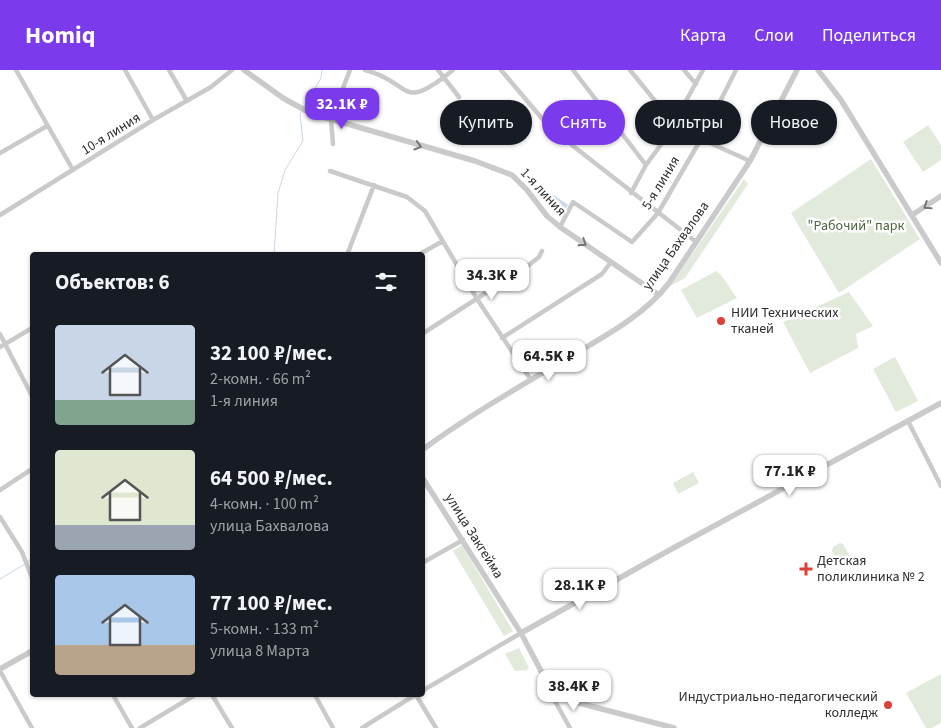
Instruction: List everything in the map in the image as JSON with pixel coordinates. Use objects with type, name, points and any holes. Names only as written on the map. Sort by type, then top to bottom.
[{"type":"street","points":[[16,70],[73,170]]},
{"type":"street","points":[[125,70],[154,120]]},
{"type":"street","points":[[169,70],[187,101]]},
{"type":"street","name":"10-я линия","points":[[0,215],[211,87],[232,70]]},
{"type":"street","name":"1-я линия","points":[[244,70],[302,109],[372,133],[475,161],[512,175],[560,227],[659,295]]},
{"type":"street","points":[[333,144],[331,119],[350,70]]},
{"type":"street","points":[[365,70],[376,73],[406,92],[414,94],[421,92],[453,70]]},
{"type":"street","points":[[438,70],[459,97]]},
{"type":"street","points":[[501,70],[550,128],[695,241]]},
{"type":"street","points":[[573,70],[646,165]]},
{"type":"street","points":[[630,70],[654,100]]},
{"type":"street","points":[[684,70],[696,84]]},
{"type":"street","points":[[687,100],[703,70]]},
{"type":"street","name":"5-я линия","points":[[721,100],[736,70]]},
{"type":"street","name":"улица Бахвалова","points":[[425,448],[596,341],[659,295],[750,161],[797,70]]},
{"type":"street","points":[[818,70],[841,100],[941,263]]},
{"type":"street","points":[[1,151],[47,126]]},
{"type":"street","points":[[631,192],[646,165],[661,145]]},
{"type":"street","name":"5-я линия","points":[[560,227],[573,202],[632,242],[658,213],[698,145]]},
{"type":"street","points":[[714,145],[750,161]]},
{"type":"street","points":[[330,171],[407,197],[425,211],[477,299],[531,380]]},
{"type":"street","points":[[348,252],[374,186]]},
{"type":"street","points":[[912,215],[941,196]]},
{"type":"street","points":[[423,252],[443,240]]},
{"type":"street","points":[[425,332],[528,265],[542,251]]},
{"type":"street","points":[[502,338],[602,274],[611,262]]},
{"type":"street","points":[[0,347],[30,329]]},
{"type":"street","points":[[0,334],[30,392]]},
{"type":"street","points":[[425,689],[660,555],[941,403]]},
{"type":"street","points":[[908,421],[941,486]]},
{"type":"street","points":[[0,490],[30,470]]},
{"type":"street","name":"улица Закгейма","points":[[425,482],[521,633],[570,728]]},
{"type":"street","points":[[0,517],[22,552],[30,573]]},
{"type":"street","points":[[425,561],[463,540]]},
{"type":"street","points":[[30,652],[0,670],[32,728]]},
{"type":"street","name":"улица Закгейма","points":[[550,686],[564,697],[579,703],[674,728]]},
{"type":"street","points":[[114,697],[132,728]]},
{"type":"street","points":[[140,728],[192,697]]},
{"type":"street","points":[[213,697],[232,728]]},
{"type":"street","points":[[316,697],[334,728]]},
{"type":"street","points":[[362,728],[412,697]]},
{"type":"street","points":[[416,697],[436,728]]},
{"type":"green space","points":[[928,125],[941,145],[941,160],[923,172],[903,142]]},
{"type":"green space","name":"\"Рабочий\" парк","points":[[871,159],[920,239],[839,293],[791,213]]},
{"type":"green space","points":[[744,179],[748,184],[685,278],[670,286]]},
{"type":"green space","points":[[716,271],[737,298],[697,318],[681,290]]},
{"type":"green space","points":[[849,292],[873,326],[856,334],[858,348],[810,373],[783,322]]},
{"type":"green space","points":[[895,357],[918,401],[896,412],[873,369]]},
{"type":"green space","points":[[693,472],[699,483],[678,494],[673,483]]},
{"type":"green space","points":[[840,543],[843,544],[850,556],[849,559],[841,563],[838,562],[832,551],[833,547]]},
{"type":"green space","points":[[462,545],[513,631],[504,636],[453,551]]},
{"type":"green space","points":[[519,648],[529,668],[527,670],[515,671],[505,654]]},
{"type":"green space","points":[[941,674],[941,723],[932,728],[926,728],[906,693]]},
{"type":"water","points":[[551,193],[568,205],[560,216],[545,203],[545,196]]},
{"type":"waterway","points":[[304,107],[321,78],[322,70]]},
{"type":"waterway","points":[[274,252],[278,193],[285,170],[303,141],[300,115],[302,110]]},
{"type":"waterway","points":[[0,579],[25,564]]},
{"type":"place","name":"НИИ Технических тканей","points":[[721,321]]},
{"type":"place","name":"Детская поликлиника № 2","points":[[806,569]]},
{"type":"place","name":"Индустриально-педагогический колледж","points":[[888,705]]}]
